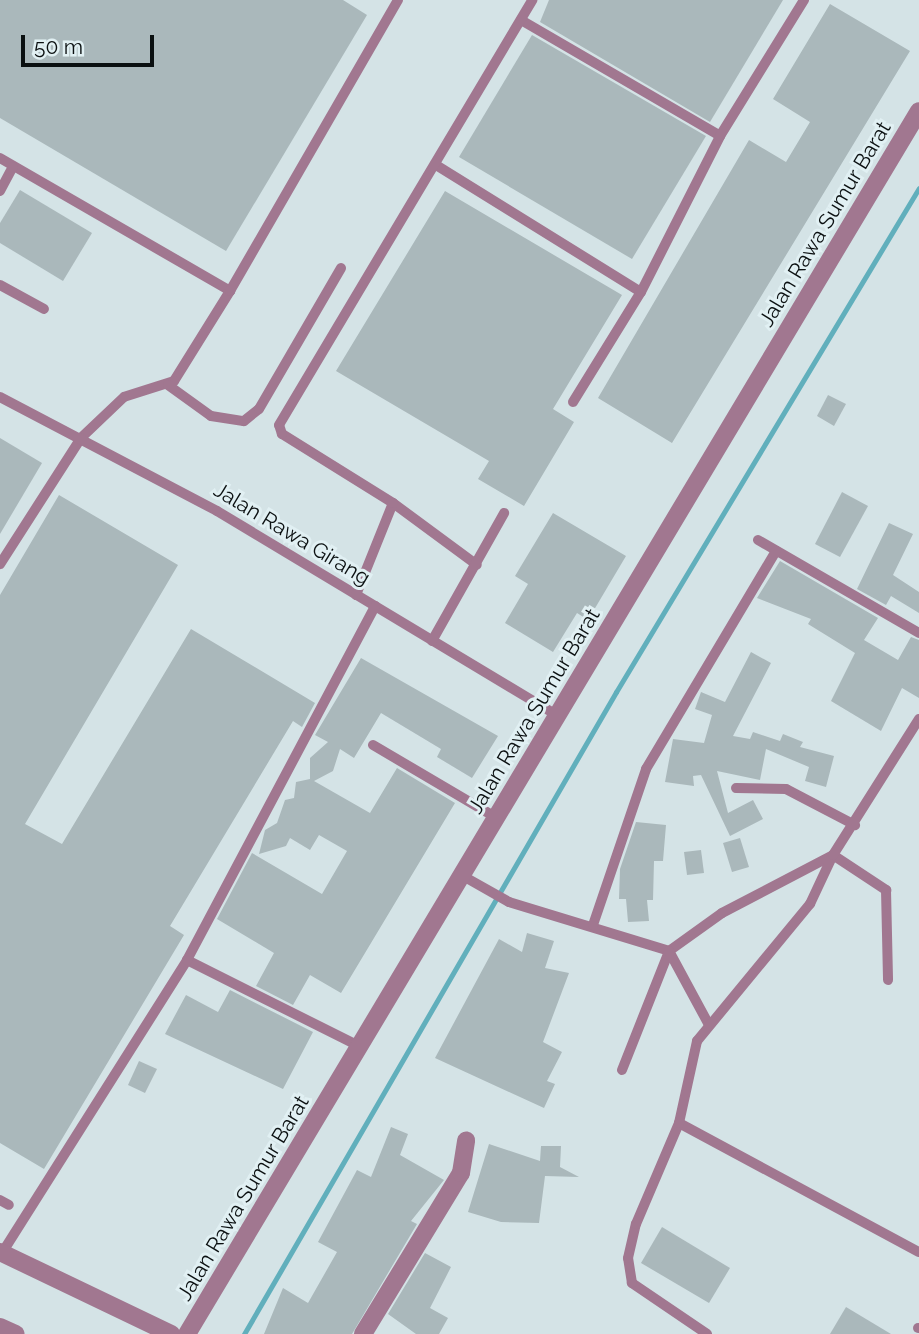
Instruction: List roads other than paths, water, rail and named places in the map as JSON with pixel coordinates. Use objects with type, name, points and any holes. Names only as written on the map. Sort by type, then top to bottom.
[{"type":"street","name":"Jalan Rawa Sumur Barat","points":[[187,1334],[919,111]]},
{"type":"street","points":[[363,1334],[461,1172],[466,1140]]},
{"type":"street","points":[[1,1253],[170,1334]]},
{"type":"street","points":[[0,1327],[16,1334]]},
{"type":"lane","points":[[0,564],[81,438],[124,397],[168,385],[230,291],[398,0]]},
{"type":"lane","points":[[477,565],[393,503],[282,434],[279,425],[533,0]]},
{"type":"lane","points":[[573,402],[641,292],[720,136],[803,0]]},
{"type":"lane","points":[[521,20],[720,136]]},
{"type":"lane","points":[[0,158],[230,291]]},
{"type":"lane","points":[[436,165],[641,292]]},
{"type":"lane","points":[[0,191],[13,167]]},
{"type":"lane","points":[[168,385],[211,416],[244,421],[260,409],[341,268]]},
{"type":"lane","points":[[0,285],[44,309]]},
{"type":"lane","name":"Jalan Rawa Girang","points":[[0,397],[81,438],[356,595],[558,716]]},
{"type":"lane","points":[[356,595],[393,503]]},
{"type":"lane","points":[[432,641],[504,513]]},
{"type":"lane","points":[[758,540],[919,633]]},
{"type":"lane","points":[[593,925],[646,769],[776,551]]},
{"type":"lane","points":[[1,1253],[187,960],[375,606]]},
{"type":"lane","points":[[707,1334],[632,1283],[628,1258],[636,1224],[679,1124],[698,1041],[709,1025],[759,973],[810,904],[833,855],[855,825],[919,719]]},
{"type":"lane","points":[[373,745],[497,818]]},
{"type":"lane","points":[[736,788],[786,789],[855,825]]},
{"type":"lane","points":[[622,1070],[669,951],[722,913],[833,855]]},
{"type":"lane","points":[[833,855],[886,890],[888,980]]},
{"type":"lane","points":[[463,876],[509,902],[593,925],[669,951],[709,1025]]},
{"type":"lane","points":[[187,960],[361,1047]]},
{"type":"lane","points":[[679,1124],[919,1252]]},
{"type":"waterway","points":[[244,1334],[616,692],[919,188]]}]
